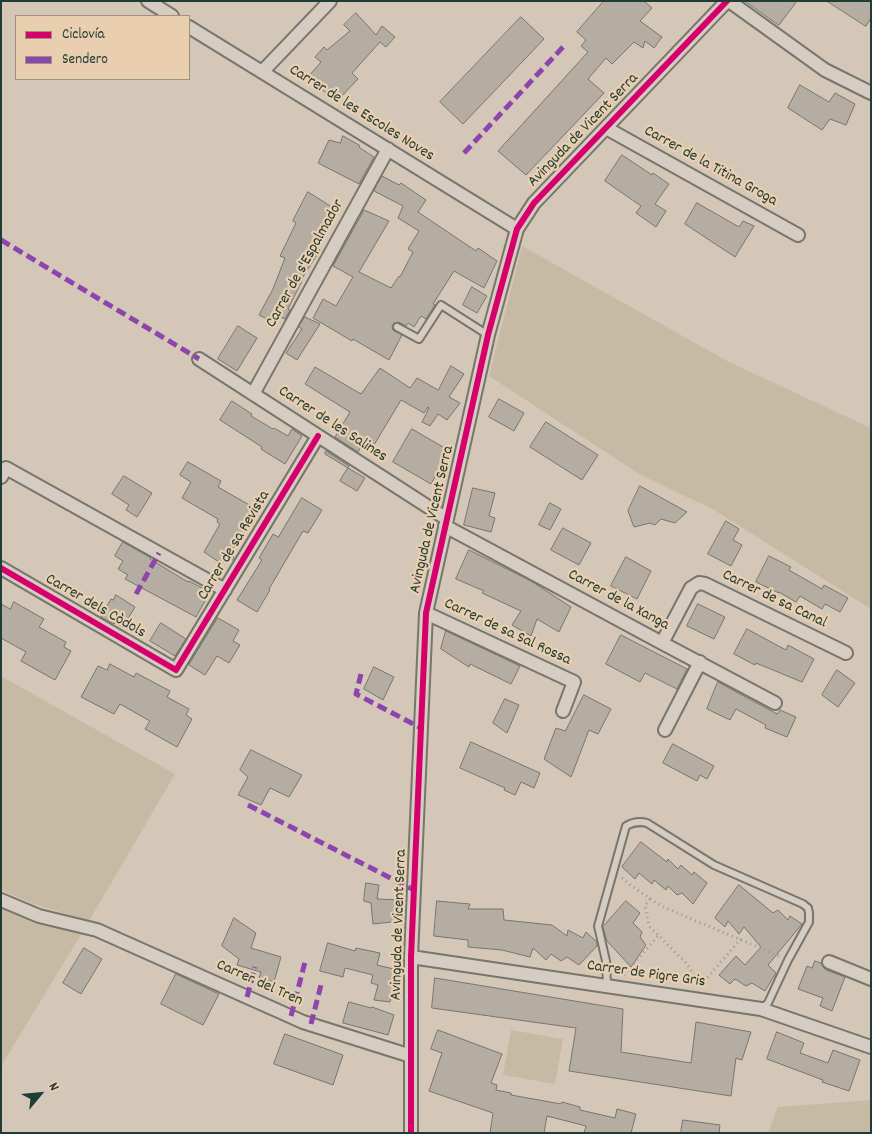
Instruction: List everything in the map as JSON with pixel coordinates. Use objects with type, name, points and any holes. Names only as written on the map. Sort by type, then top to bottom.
[{"type":"street","points":[[148,1],[170,15]]},
{"type":"street","points":[[262,72],[330,1]]},
{"type":"street","points":[[728,1],[826,70],[871,93]]},
{"type":"street","name":"Avinguda de Vicent Serra","points":[[411,1133],[411,957],[426,613],[488,335],[517,229],[534,203],[728,1]]},
{"type":"street","name":"Carrer de les Escoles Noves","points":[[190,28],[517,229]]},
{"type":"street","name":"Carrer de la Titina Groga","points":[[606,128],[798,236]]},
{"type":"street","name":"Carrer de s'Espalmador","points":[[253,394],[388,149]]},
{"type":"street","name":"Carrer de les Salines","points":[[199,359],[446,522]]},
{"type":"street","name":"Carrer de sa Revista","points":[[176,670],[318,436]]},
{"type":"street","points":[[1,477],[6,468],[225,590]]},
{"type":"street","name":"Carrer de la Xanga","points":[[446,522],[662,643],[775,703]]},
{"type":"street","name":"Carrer dels Còdols","points":[[1,568],[176,670]]},
{"type":"street","name":"Carrer de sa Canal","points":[[662,643],[691,588],[699,583],[705,584],[846,653]]},
{"type":"street","name":"Carrer de sa Sal Rossa","points":[[426,613],[574,682],[564,711]]},
{"type":"street","points":[[665,730],[700,662]]},
{"type":"street","name":"Carrer del Tren","points":[[1,900],[39,916],[97,930],[303,1022],[411,1056]]},
{"type":"street","name":"Carrer de Pigre Gris","points":[[411,957],[761,1009],[871,1047]]},
{"type":"street","points":[[829,962],[871,979]]},
{"type":"lane","points":[[397,327],[420,338],[441,305],[488,335]]},
{"type":"lane","points":[[607,986],[606,961],[598,926],[626,826],[640,821],[647,823],[714,865],[803,904],[808,908],[810,913],[809,922],[788,960],[768,1004],[761,1009]]},
{"type":"path","points":[[622,878],[661,906],[788,960]]},
{"type":"path","points":[[650,898],[645,906],[649,926],[686,963],[700,985]]},
{"type":"path","points":[[622,988],[623,976],[658,936]]},
{"type":"path","points":[[696,999],[700,985],[741,939]]},
{"type":"shaded area","points":[[522,246],[729,362],[871,428],[871,609],[714,510],[639,474],[489,376]]},
{"type":"shaded area","points":[[1,676],[175,774],[89,921],[31,903],[1,890]]},
{"type":"shaded area","points":[[1,904],[30,917],[82,933],[1,1066]]},
{"type":"shaded area","points":[[511,1030],[563,1039],[555,1084],[503,1075]]},
{"type":"shaded area","points":[[871,1100],[871,1133],[768,1133],[778,1107]]},
{"type":"building","points":[[604,1],[644,1],[652,8],[640,21],[662,37],[654,48],[645,41],[643,48],[634,42],[612,64],[606,58],[588,79],[604,93],[526,175],[498,151],[588,52],[581,46],[586,40],[577,32]]},
{"type":"building","points":[[745,1],[797,1],[779,25]]},
{"type":"building","points":[[827,1],[871,1],[871,18],[866,26]]},
{"type":"building","points":[[356,13],[376,35],[382,26],[395,37],[386,47],[380,42],[352,73],[358,79],[336,102],[308,77],[321,62],[315,57],[324,47],[327,50],[350,31],[344,25]]},
{"type":"building","points":[[521,17],[544,39],[463,124],[440,102]]},
{"type":"building","points":[[800,85],[829,102],[835,93],[855,104],[846,125],[830,119],[822,130],[788,108]]},
{"type":"building","points":[[343,136],[359,145],[360,148],[374,157],[359,184],[318,163],[329,140],[340,143]]},
{"type":"building","points":[[622,155],[669,184],[655,204],[666,211],[656,227],[636,213],[641,206],[605,181]]},
{"type":"building","points":[[382,176],[399,185],[401,183],[426,200],[418,212],[476,251],[478,248],[497,261],[484,288],[454,271],[433,304],[435,305],[426,319],[421,316],[414,327],[408,323],[406,326],[399,322],[394,323],[393,330],[402,335],[389,360],[313,318],[323,299],[336,306],[353,277],[333,266],[364,210],[389,221],[359,272],[391,288],[400,277],[413,252],[408,249],[419,231],[398,218],[403,206],[374,191]]},
{"type":"building","points":[[308,192],[332,207],[311,246],[320,250],[301,280],[285,319],[280,317],[276,324],[259,315],[273,289],[285,258],[280,256],[296,223],[293,221]]},
{"type":"building","points":[[697,203],[739,227],[743,221],[754,226],[735,257],[685,224]]},
{"type":"building","points":[[472,287],[487,296],[477,313],[463,305]]},
{"type":"building","points":[[305,317],[320,324],[297,360],[286,353],[302,329],[299,327]]},
{"type":"building","points":[[238,326],[257,338],[237,371],[218,359]]},
{"type":"building","points":[[451,366],[464,374],[449,397],[460,403],[447,420],[438,414],[430,426],[422,422],[428,407],[424,413],[401,400],[371,450],[362,445],[358,452],[335,437],[350,412],[305,384],[315,367],[361,394],[380,368],[410,388],[417,378],[438,390]]},
{"type":"building","points":[[499,399],[524,413],[514,431],[489,417]]},
{"type":"building","points":[[232,401],[252,414],[251,416],[273,429],[288,436],[292,429],[302,436],[285,464],[220,420]]},
{"type":"building","points":[[546,422],[598,455],[582,480],[530,447]]},
{"type":"building","points":[[412,429],[450,451],[431,484],[393,462]]},
{"type":"building","points":[[326,451],[349,466],[348,468],[325,454]]},
{"type":"building","points":[[188,462],[221,481],[218,487],[258,510],[231,552],[233,560],[226,559],[222,564],[204,552],[220,524],[217,522],[218,519],[182,498],[191,482],[180,475]]},
{"type":"building","points":[[348,468],[365,478],[357,491],[340,481]]},
{"type":"building","points":[[124,476],[152,493],[137,517],[126,510],[129,505],[112,494]]},
{"type":"building","points":[[640,486],[687,512],[675,523],[661,519],[655,525],[650,523],[634,527],[628,511]]},
{"type":"building","points":[[473,488],[495,493],[489,516],[495,518],[491,532],[464,525]]},
{"type":"building","points":[[302,498],[322,510],[308,533],[303,531],[257,612],[237,600],[262,560],[259,558],[273,534],[278,537]]},
{"type":"building","points":[[550,503],[561,509],[550,530],[539,525]]},
{"type":"building","points":[[726,521],[739,529],[733,540],[742,545],[731,566],[708,554]]},
{"type":"building","points":[[563,528],[591,543],[579,565],[551,550]]},
{"type":"building","points":[[123,542],[188,582],[210,592],[196,617],[125,579],[128,575],[118,569],[123,561],[115,556]]},
{"type":"building","points":[[469,550],[531,581],[571,607],[559,632],[537,619],[531,636],[512,625],[521,611],[482,593],[484,591],[456,579]]},
{"type":"building","points":[[769,556],[791,567],[789,570],[822,589],[824,585],[848,598],[840,612],[825,604],[822,609],[800,596],[796,602],[756,582]]},
{"type":"building","points":[[626,557],[651,571],[637,599],[611,586]]},
{"type":"building","points":[[116,595],[135,607],[123,627],[101,617],[111,599],[113,600]]},
{"type":"building","points":[[14,602],[44,619],[39,627],[66,642],[64,647],[71,651],[55,680],[21,661],[26,652],[1,638],[1,604],[10,609]]},
{"type":"building","points":[[698,604],[725,617],[714,639],[687,626]]},
{"type":"building","points":[[218,618],[239,630],[233,641],[240,645],[229,663],[217,656],[205,675],[189,665]]},
{"type":"building","points":[[161,623],[186,639],[175,656],[150,641]]},
{"type":"building","points":[[747,629],[786,650],[788,645],[814,659],[802,682],[756,663],[755,665],[734,654]]},
{"type":"building","points":[[446,631],[520,666],[511,684],[470,664],[469,667],[441,649]]},
{"type":"building","points":[[621,635],[687,669],[677,689],[645,673],[640,682],[606,664]]},
{"type":"building","points":[[110,664],[134,677],[136,673],[170,691],[167,697],[189,709],[186,715],[192,719],[177,747],[145,729],[150,721],[120,704],[114,714],[81,697],[98,666],[107,670]]},
{"type":"building","points":[[374,667],[394,677],[383,700],[364,689]]},
{"type":"building","points":[[837,670],[855,683],[838,707],[822,695]]},
{"type":"building","points":[[718,682],[777,714],[780,710],[796,717],[787,737],[765,728],[766,725],[736,709],[730,720],[707,709]]},
{"type":"building","points":[[584,695],[611,709],[598,734],[589,730],[571,777],[544,759],[556,728],[565,731]]},
{"type":"building","points":[[505,699],[519,705],[507,733],[493,723]]},
{"type":"building","points":[[471,742],[540,773],[534,788],[521,782],[515,795],[504,790],[505,788],[460,768]]},
{"type":"building","points":[[673,744],[714,766],[707,779],[700,775],[697,781],[663,763]]},
{"type":"building","points":[[251,750],[302,775],[289,797],[270,788],[261,805],[238,795],[248,777],[240,770]]},
{"type":"building","points":[[641,842],[667,862],[668,859],[678,869],[681,865],[692,875],[694,872],[707,883],[693,904],[682,893],[677,895],[668,886],[666,890],[654,880],[652,884],[639,873],[635,879],[622,867]]},
{"type":"building","points":[[366,883],[379,885],[377,899],[401,900],[401,921],[373,924],[371,903],[364,901]]},
{"type":"building","points":[[739,885],[773,913],[778,910],[788,920],[790,916],[802,924],[768,965],[776,973],[765,991],[752,983],[746,986],[735,979],[730,984],[719,975],[736,956],[745,965],[761,947],[744,927],[739,934],[728,921],[725,927],[715,918]]},
{"type":"building","points":[[437,901],[470,904],[468,909],[503,909],[504,920],[552,925],[567,936],[568,930],[583,938],[586,932],[597,942],[597,946],[579,965],[567,957],[561,961],[551,954],[546,960],[533,948],[530,957],[502,950],[468,947],[468,940],[434,936]]},
{"type":"building","points":[[626,901],[640,913],[633,923],[642,932],[640,937],[646,945],[631,967],[607,941],[603,927]]},
{"type":"building","points":[[234,918],[256,933],[251,948],[281,957],[274,982],[259,978],[261,972],[237,965],[239,959],[222,946]]},
{"type":"building","points":[[328,943],[355,951],[356,948],[380,953],[377,965],[398,970],[390,1002],[374,1000],[378,985],[371,983],[373,975],[345,968],[343,977],[320,971]]},
{"type":"building","points":[[84,948],[102,959],[81,994],[63,983]]},
{"type":"building","points":[[815,961],[821,963],[826,970],[845,977],[832,1011],[820,1006],[823,998],[798,989],[807,966],[812,968]]},
{"type":"building","points":[[176,974],[219,994],[203,1025],[161,1004]]},
{"type":"building","points":[[435,978],[623,1009],[621,1052],[691,1063],[696,1022],[751,1032],[742,1060],[736,1058],[731,1096],[569,1071],[576,1028],[432,1008]]},
{"type":"building","points":[[349,1002],[372,1007],[394,1015],[388,1035],[343,1023]]},
{"type":"building","points":[[438,1030],[502,1054],[491,1083],[497,1085],[496,1090],[511,1093],[511,1095],[561,1104],[562,1102],[580,1107],[580,1110],[615,1118],[617,1109],[636,1114],[631,1133],[584,1133],[586,1126],[547,1116],[544,1133],[490,1133],[493,1113],[429,1091],[442,1053],[431,1049]]},
{"type":"building","points":[[777,1032],[804,1043],[800,1053],[828,1063],[833,1050],[860,1060],[849,1091],[767,1059]]},
{"type":"building","points":[[285,1034],[343,1055],[333,1085],[274,1064]]},
{"type":"building","points":[[683,1120],[720,1125],[719,1133],[681,1133]]},
{"type":"marked path","points":[[464,153],[563,47]]},
{"type":"marked path","points":[[1,240],[199,359]]},
{"type":"marked path","points":[[136,594],[159,553]]},
{"type":"marked path","points":[[361,674],[356,694],[421,728]]},
{"type":"marked path","points":[[248,805],[414,890]]},
{"type":"marked path","points":[[291,1016],[305,962]]},
{"type":"marked path","points":[[247,997],[255,967]]},
{"type":"marked path","points":[[311,1024],[321,985]]},
{"type":"cycle path","points":[[411,1133],[411,957],[426,613],[488,335],[517,229],[534,203],[727,1]]},
{"type":"cycle path","points":[[1,568],[176,670],[318,436]]}]
